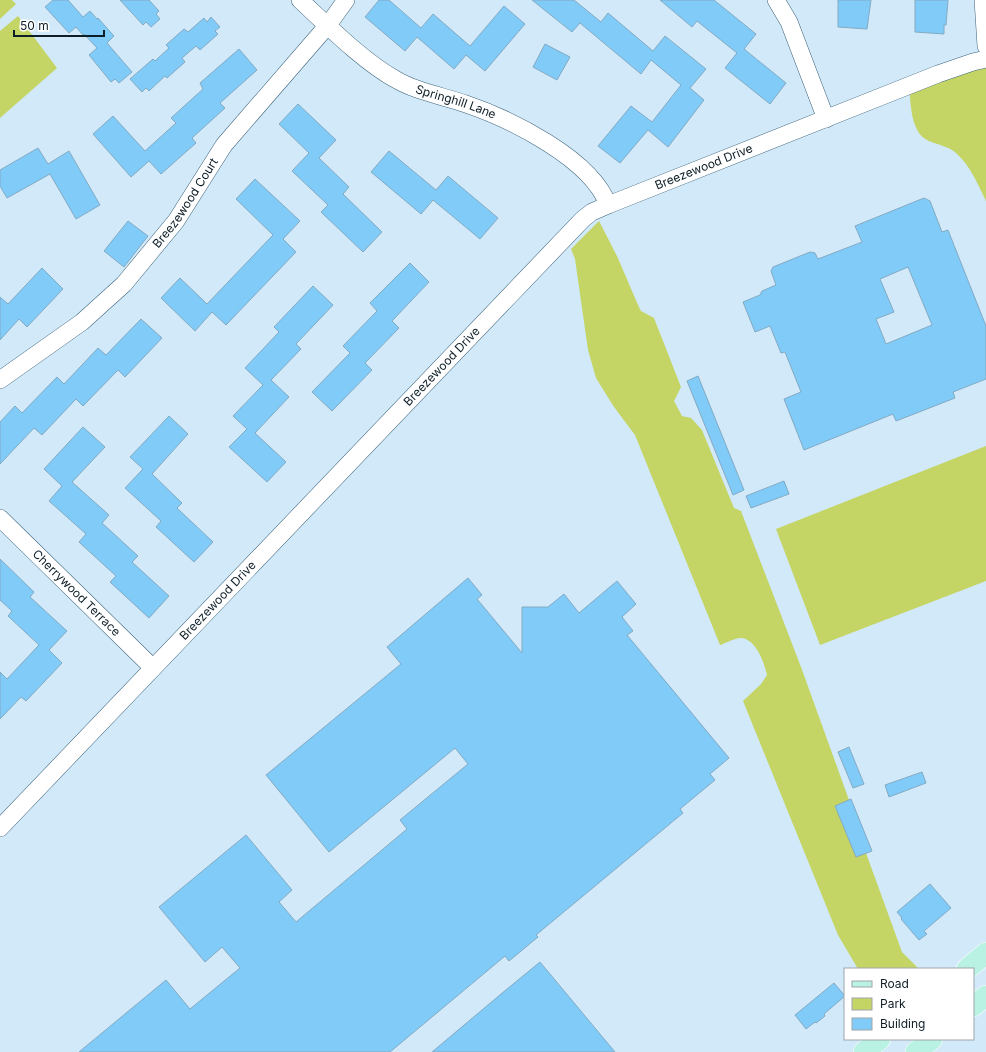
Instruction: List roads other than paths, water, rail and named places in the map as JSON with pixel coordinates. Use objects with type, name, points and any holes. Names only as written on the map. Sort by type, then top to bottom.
[{"type":"main road","points":[[968,968],[986,953]]},
{"type":"main road","points":[[974,1005],[986,996]]},
{"type":"main road","points":[[864,1052],[879,1040]]},
{"type":"main road","points":[[916,1052],[931,1040]]},
{"type":"street","name":"Springhill Lane","points":[[300,0],[374,64],[395,79],[424,91],[466,104],[503,118],[543,140],[575,164],[595,182],[602,191],[608,205]]},
{"type":"street","name":"Breezewood Court","points":[[0,380],[82,322],[124,284],[176,221],[224,146],[328,25],[346,0]]},
{"type":"street","points":[[776,0],[788,22],[826,119]]},
{"type":"street","points":[[983,0],[986,46]]},
{"type":"street","name":"Breezewood Drive","points":[[0,828],[567,235],[592,212],[945,72],[986,59]]},
{"type":"street","name":"Cherrywood Terrace","points":[[0,518],[153,668]]}]
